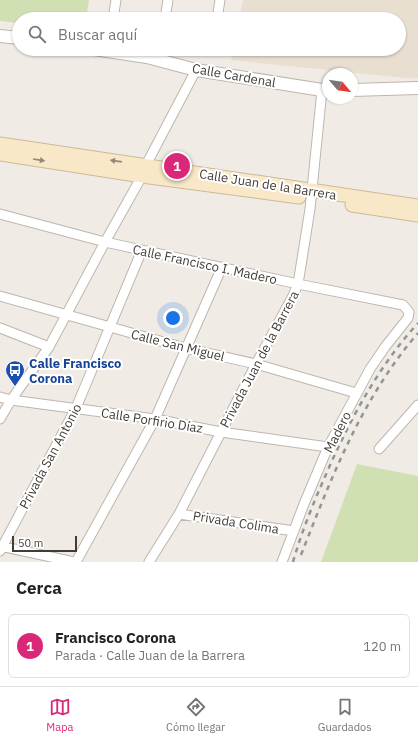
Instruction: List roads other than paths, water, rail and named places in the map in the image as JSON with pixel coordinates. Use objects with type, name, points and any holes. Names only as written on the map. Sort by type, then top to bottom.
[{"type":"main road","name":"Calle Juan de la Barrera","points":[[3,151],[311,195],[418,206]]},
{"type":"main road","name":"Calle Juan de la Barrera","points":[[311,195],[418,215]]},
{"type":"street","points":[[114,12],[116,0]]},
{"type":"street","points":[[166,12],[168,0]]},
{"type":"street","points":[[218,12],[220,0]]},
{"type":"street","points":[[0,36],[12,37]]},
{"type":"street","name":"Calle Cardenal","points":[[147,56],[196,70],[322,90]]},
{"type":"street","points":[[0,419],[11,400],[49,347],[67,315],[196,70]]},
{"type":"street","points":[[358,90],[418,88]]},
{"type":"street","name":"Privada Juan de la Barrera","points":[[149,562],[178,514],[256,364],[291,302],[298,284],[323,104]]},
{"type":"street","name":"Calle Francisco I. Madero","points":[[0,214],[105,242],[298,284],[404,305],[409,312]]},
{"type":"street","name":"Privada San Antonio","points":[[1,547],[76,408],[142,250]]},
{"type":"street","points":[[1,547],[75,562],[155,419],[222,267]]},
{"type":"street","name":"Calle San Miguel","points":[[0,296],[185,348],[256,364],[356,393]]},
{"type":"street","name":"Madero","points":[[282,562],[328,447],[370,369],[408,318],[409,312]]},
{"type":"street","points":[[0,328],[49,347]]},
{"type":"street","name":"Calle Porfirio Díaz","points":[[0,397],[11,400],[155,419],[220,432],[328,447]]},
{"type":"street","points":[[379,449],[417,407]]},
{"type":"street","name":"Privada Colima","points":[[178,514],[294,531]]},
{"type":"railway","points":[[293,562],[315,499],[353,417],[389,358],[418,323]]},
{"type":"railway","points":[[301,555],[324,496],[350,439],[380,384],[418,333]]},
{"type":"place","name":"Francisco Corona","points":[[177,166]]},
{"type":"place","name":"Calle Francisco Corona","points":[[15,387]]}]
